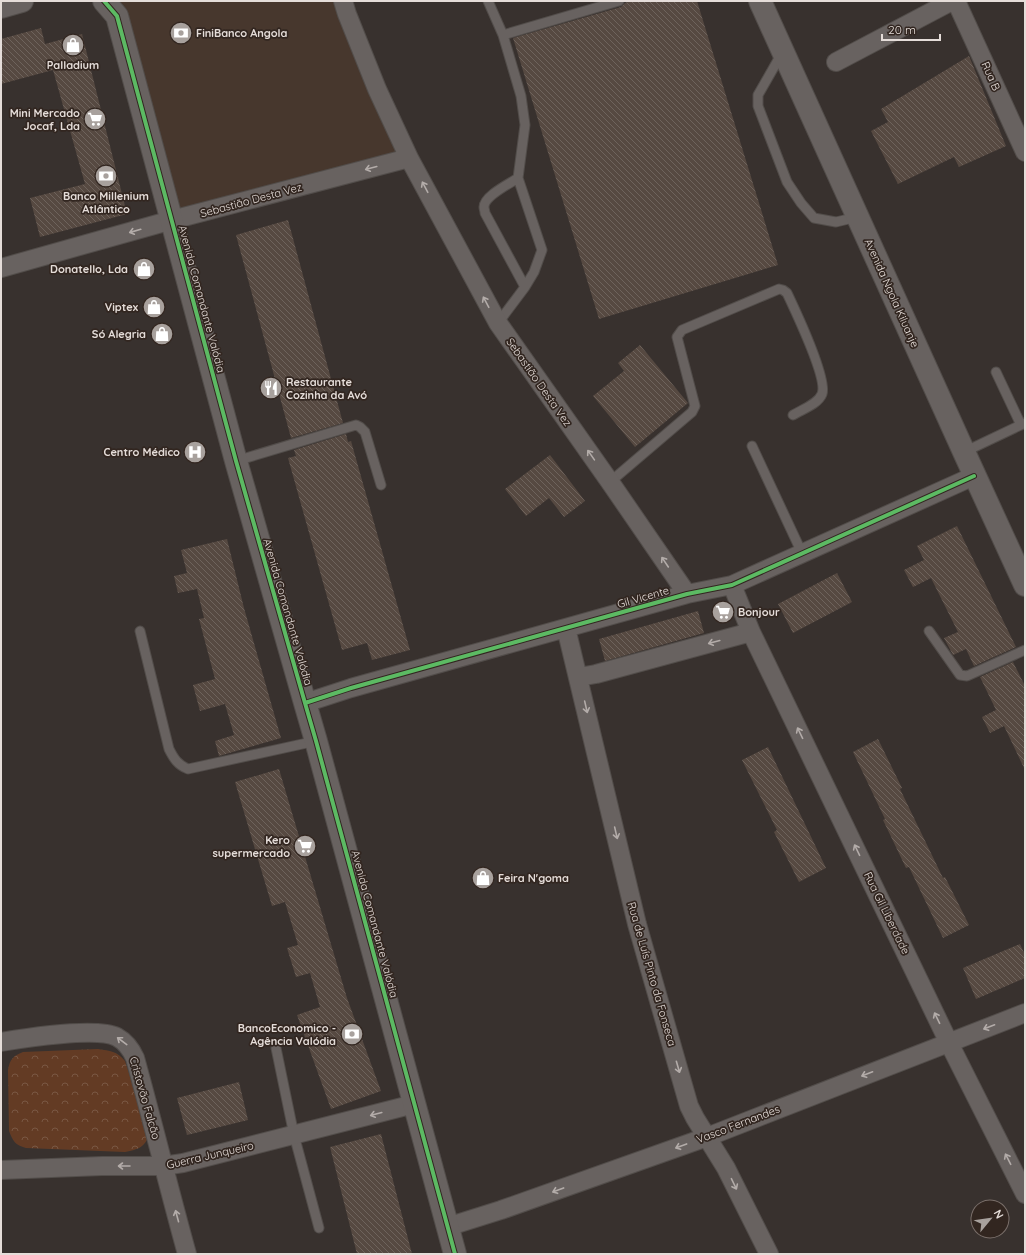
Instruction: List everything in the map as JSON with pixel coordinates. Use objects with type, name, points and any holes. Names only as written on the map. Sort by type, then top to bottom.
[{"type":"street","name":"Sebastião Desta Vez","points":[[343,1],[377,89],[409,158],[498,323],[687,594]]},
{"type":"street","name":"Avenida Ngola Kiluanje","points":[[760,1],[974,476],[1025,585]]},
{"type":"street","points":[[836,62],[952,1]]},
{"type":"street","name":"Rua B","points":[[956,1],[1025,152]]},
{"type":"street","name":"Avenida Comandante Valódia","points":[[113,6],[236,461],[316,741],[455,1254]]},
{"type":"street","name":"Sebastião Desta Vez","points":[[1,268],[172,220],[409,158]]},
{"type":"street","name":"Gil Vicente","points":[[304,703],[351,688],[687,594],[732,585],[974,476]]},
{"type":"street","name":"Rua Gil Liberdade","points":[[732,585],[752,632],[949,1043],[1025,1194]]},
{"type":"street","name":"Rua de Luís Pinto da Fonseca","points":[[566,628],[579,677],[637,924],[689,1106],[726,1168],[769,1254]]},
{"type":"street","points":[[579,677],[596,674],[752,632]]},
{"type":"street","name":"Vasco Fernandes","points":[[447,1227],[501,1210],[707,1137],[1025,1013]]},
{"type":"street","name":"Cristovão Falcão","points":[[1,1042],[40,1036],[90,1033],[107,1034],[117,1037],[125,1043],[135,1058],[187,1254]]},
{"type":"street","name":"Guerra Junqueiro","points":[[1,1170],[102,1166],[163,1166],[183,1163],[414,1104]]},
{"type":"lane","points":[[488,1],[503,35],[521,96],[525,124],[518,178],[542,250],[534,272],[525,287],[498,323]]},
{"type":"lane","points":[[503,35],[619,1]]},
{"type":"lane","points":[[783,52],[758,95],[758,106],[787,182],[801,203],[814,218],[836,222],[857,217]]},
{"type":"lane","points":[[518,178],[493,194],[484,206],[485,213],[525,287]]},
{"type":"lane","points":[[610,482],[692,412],[695,406],[676,337],[682,330],[779,289],[787,293],[818,365],[823,382],[823,392],[817,401],[793,415]]},
{"type":"lane","points":[[964,452],[1023,424],[996,372]]},
{"type":"lane","points":[[236,461],[356,426],[360,427],[365,432],[381,485]]},
{"type":"lane","points":[[752,446],[802,554]]},
{"type":"lane","points":[[140,631],[169,749],[176,761],[182,766],[188,769],[316,741]]},
{"type":"lane","points":[[929,631],[960,675],[967,676],[1025,650]]},
{"type":"lane","points":[[276,1048],[294,1135],[319,1228]]},
{"type":"shaded area","points":[[118,1],[343,1],[409,158],[172,220]]},
{"type":"green space","points":[[98,1049],[116,1053],[125,1061],[149,1135],[145,1143],[137,1149],[125,1152],[26,1148],[17,1144],[13,1140],[9,1131],[8,1070],[12,1058],[23,1052]]},
{"type":"building","points":[[630,1],[697,1],[778,265],[599,319],[513,38],[621,7]]},
{"type":"building","points":[[41,28],[45,44],[82,34],[127,214],[40,237],[30,198],[85,184],[53,70],[1,84],[1,39]]},
{"type":"building","points":[[969,56],[1006,146],[959,167],[954,157],[898,184],[871,131],[888,122],[881,109]]},
{"type":"building","points":[[288,220],[343,423],[291,438],[236,235]]},
{"type":"building","points":[[640,345],[688,403],[635,447],[593,396],[624,371],[618,363]]},
{"type":"building","points":[[346,434],[348,442],[351,441],[410,650],[372,660],[367,643],[342,650],[288,458],[296,456],[294,450]]},
{"type":"building","points":[[550,455],[585,501],[564,517],[549,498],[526,516],[505,489]]},
{"type":"building","points":[[957,526],[1016,647],[974,666],[966,649],[953,655],[944,638],[958,632],[931,578],[913,587],[904,570],[924,560],[917,546]]},
{"type":"building","points":[[227,539],[244,608],[281,738],[219,756],[215,741],[234,735],[225,704],[200,711],[193,685],[215,679],[199,619],[204,618],[197,589],[178,593],[174,576],[187,573],[181,550]]},
{"type":"building","points":[[837,573],[852,602],[793,633],[778,604]]},
{"type":"building","points":[[698,611],[704,633],[605,661],[599,639]]},
{"type":"building","points":[[1013,662],[1025,686],[1025,770],[1004,726],[990,733],[982,717],[996,710],[980,677]]},
{"type":"building","points":[[878,739],[902,788],[900,789],[943,878],[945,877],[969,925],[943,938],[909,867],[906,868],[883,820],[885,819],[853,752]]},
{"type":"building","points":[[768,747],[826,868],[799,882],[774,832],[777,830],[742,760]]},
{"type":"building","points":[[279,769],[347,998],[381,1091],[331,1109],[297,1015],[320,1007],[310,973],[296,977],[287,948],[298,945],[285,902],[272,906],[235,782]]},
{"type":"building","points":[[1020,944],[1025,955],[1025,978],[976,999],[963,968]]},
{"type":"building","points":[[239,1082],[248,1120],[187,1135],[177,1098]]},
{"type":"building","points":[[381,1134],[412,1254],[357,1254],[330,1147]]},
{"type":"cycle path","points":[[104,1],[117,16],[236,461],[316,741],[455,1254]]},
{"type":"cycle path","points":[[305,703],[351,688],[687,594],[732,585],[974,476]]},
{"type":"place","name":"FiniBanco Angola","points":[[181,33]]},
{"type":"place","name":"Palladium","points":[[73,45]]},
{"type":"place","name":"Mini Mercado Jocaf, Lda","points":[[95,119]]},
{"type":"place","name":"Banco Millenium Atlântico","points":[[106,176]]},
{"type":"place","name":"Donatello, Lda","points":[[144,269]]},
{"type":"place","name":"Viptex","points":[[154,307]]},
{"type":"place","name":"Só Alegria","points":[[162,334]]},
{"type":"place","name":"Restaurante Cozinha da Avó","points":[[271,388]]},
{"type":"place","name":"Centro Médico","points":[[195,452]]},
{"type":"place","name":"Bonjour","points":[[723,612]]},
{"type":"place","name":"Kero supermercado","points":[[305,846]]},
{"type":"place","name":"Feira N'goma","points":[[483,878]]},
{"type":"place","name":"BancoEconomico - Agência Valódia","points":[[352,1034]]}]
